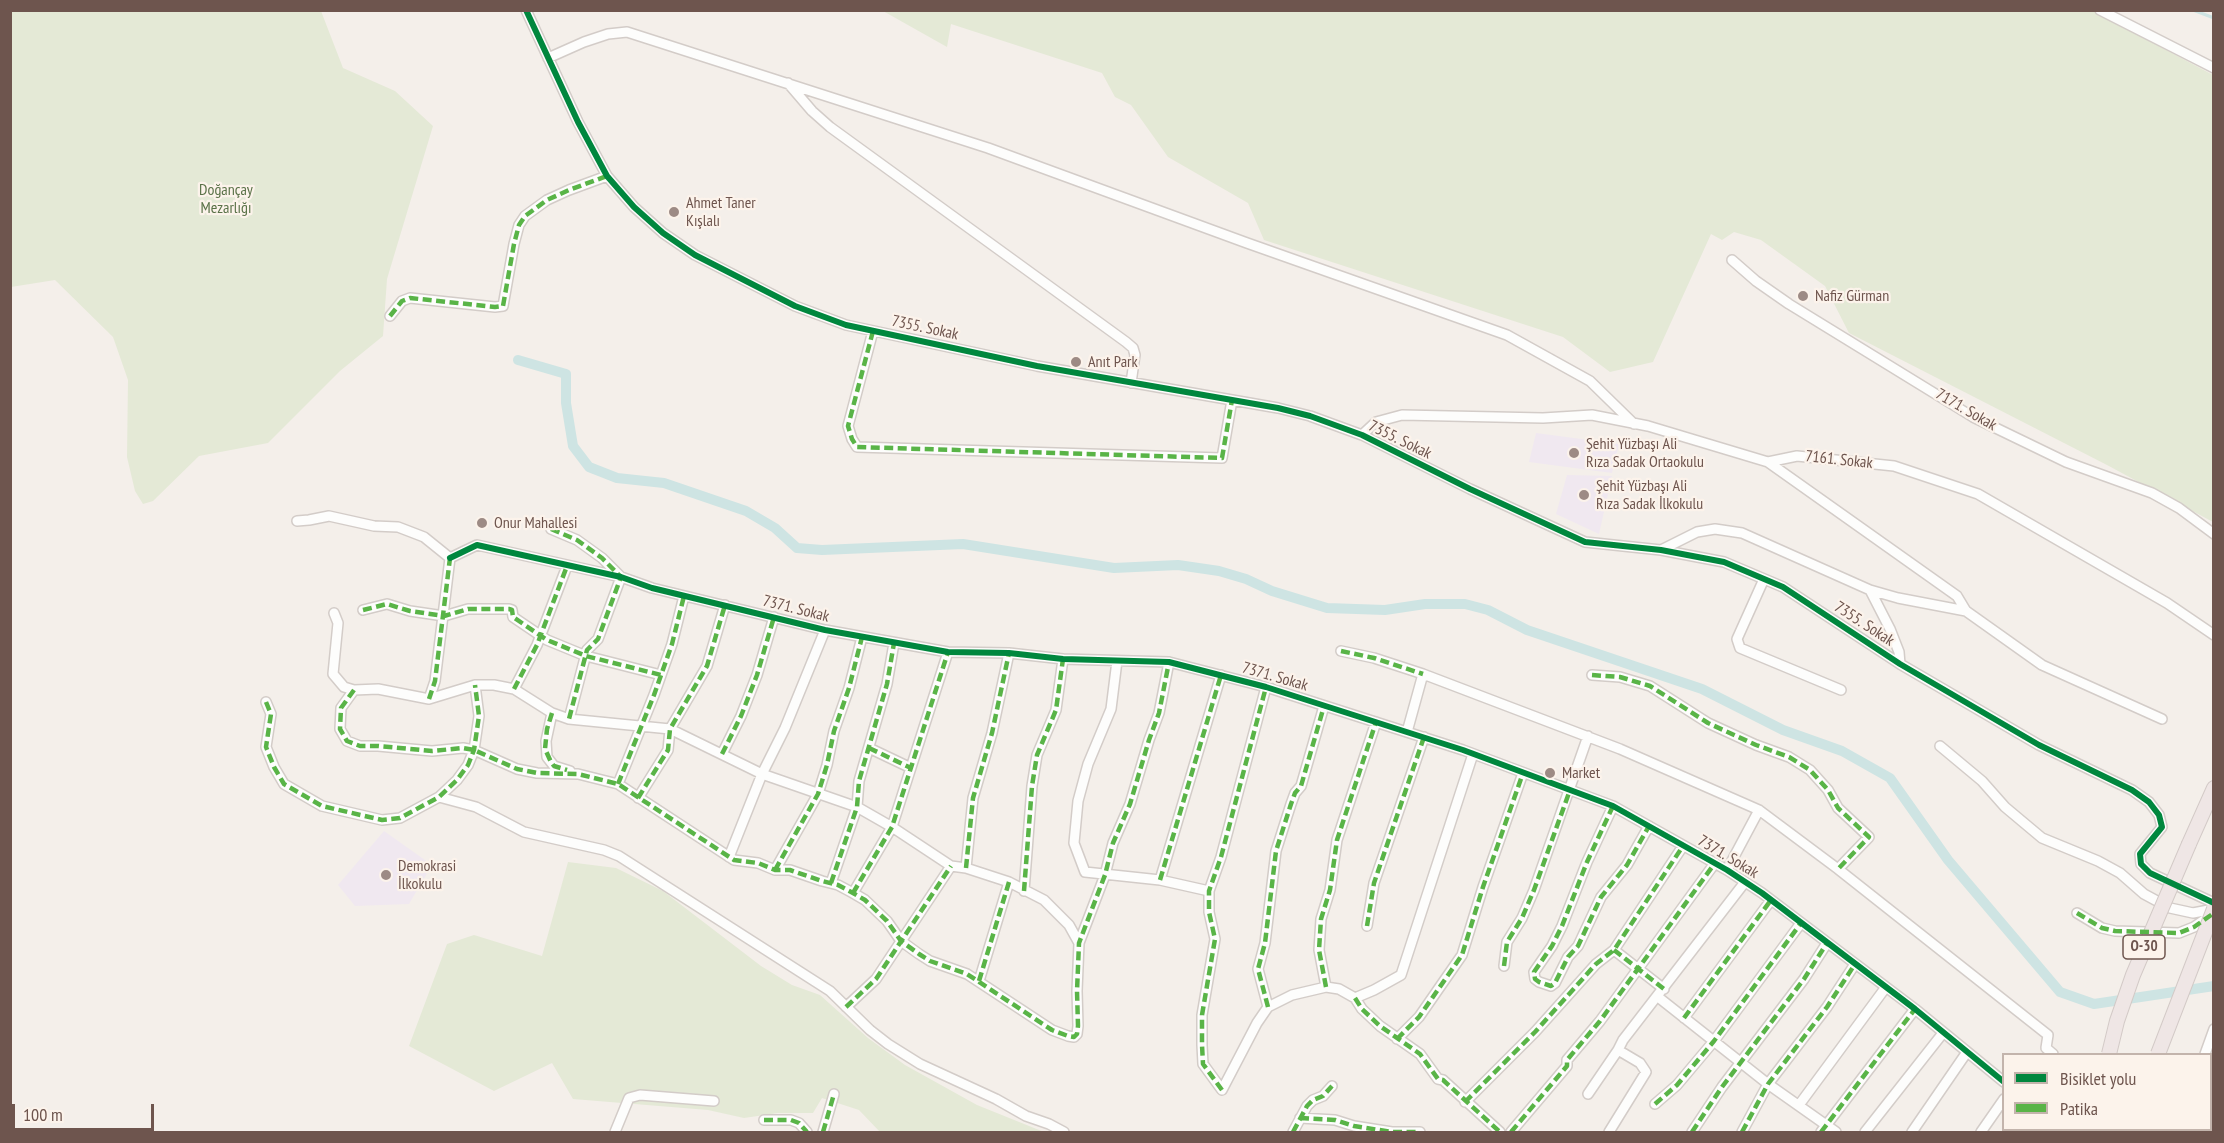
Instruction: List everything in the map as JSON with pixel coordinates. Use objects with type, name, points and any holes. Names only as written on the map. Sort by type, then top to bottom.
[{"type":"highway","name":"O-30","points":[[2109,1053],[2117,1021],[2133,975],[2214,788]]},
{"type":"highway","points":[[2158,1053],[2214,910]]},
{"type":"street","name":"7355. Sokak","points":[[526,10],[578,122],[607,176],[634,207],[663,233],[695,255],[795,306],[846,325],[1036,366],[1310,416],[1362,435],[1470,489],[1585,542],[1661,550],[1724,562],[1784,587],[1900,664],[2039,745],[2132,790],[2149,802],[2159,815],[2162,826],[2140,854],[2141,864],[2150,873],[2214,903]]},
{"type":"street","points":[[2100,10],[2214,68]]},
{"type":"street","points":[[548,58],[600,36],[627,32],[988,148],[1236,240],[1507,335],[1590,381],[1634,424]]},
{"type":"street","points":[[788,82],[812,111],[830,127],[1133,348],[1135,355],[1131,383]]},
{"type":"street","points":[[390,316],[402,301],[410,298],[495,308],[503,306],[514,244],[519,225],[525,216],[547,200],[607,176]]},
{"type":"street","name":"7171. Sokak","points":[[1732,260],[1756,281],[1789,304],[1973,417],[2066,462],[2152,493],[2179,508],[2214,534]]},
{"type":"street","points":[[873,331],[848,426],[857,447],[1222,458],[1232,400]]},
{"type":"street","name":"7161. Sokak","points":[[1362,435],[1376,422],[1402,415],[1543,418],[1592,415],[1634,424],[1768,462],[1797,456],[1894,466],[1978,494],[2167,603],[2214,634]]},
{"type":"street","points":[[1768,462],[1957,596],[1966,610],[2042,665],[2162,719]]},
{"type":"street","points":[[297,520],[329,516],[374,526],[398,527],[424,537],[450,558],[435,681],[429,699]]},
{"type":"street","points":[[1661,550],[1697,532],[1715,529],[1742,533],[1870,590],[1898,598],[1966,610]]},
{"type":"street","points":[[551,530],[577,540],[602,558],[621,577],[598,639],[587,650],[569,719]]},
{"type":"street","name":"7371. Sokak","points":[[450,558],[477,545],[621,577],[652,588],[825,630],[948,652],[1169,662],[1266,687],[1424,737],[1613,806],[1727,870],[1771,900],[1886,987],[2002,1080]]},
{"type":"street","points":[[514,689],[541,635],[567,566]]},
{"type":"street","points":[[1764,579],[1737,639],[1740,648],[1841,690]]},
{"type":"street","points":[[1870,590],[1890,629],[1899,652],[1900,664]]},
{"type":"street","points":[[618,784],[672,644],[684,596]]},
{"type":"street","points":[[363,610],[387,604],[410,611],[444,616],[468,609],[509,609],[512,610],[513,617],[547,640],[586,656],[661,675]]},
{"type":"street","points":[[638,798],[668,750],[670,729],[708,666],[725,605]]},
{"type":"street","points":[[334,613],[338,623],[333,674],[344,687],[354,690],[378,689],[429,699],[475,686],[494,685],[514,689],[552,713],[569,719],[670,729],[762,774],[857,807],[951,866],[966,868],[1009,882],[1044,900],[1069,925],[1079,943]]},
{"type":"street","points":[[722,754],[741,716],[757,675],[774,617]]},
{"type":"street","points":[[729,857],[762,774],[785,728],[825,630]]},
{"type":"street","points":[[775,870],[818,794],[834,731],[857,662],[862,637]]},
{"type":"street","points":[[831,883],[857,807],[859,781],[887,684],[894,643]]},
{"type":"street","points":[[1341,651],[1374,658],[1423,674],[1588,736],[1760,810],[2048,1035],[2046,1048],[2052,1053]]},
{"type":"street","points":[[853,893],[892,827],[948,652]]},
{"type":"street","points":[[966,868],[973,798],[992,734],[1008,653]]},
{"type":"street","points":[[1024,891],[1032,786],[1037,755],[1056,710],[1063,659]]},
{"type":"street","points":[[1117,661],[1111,709],[1088,764],[1078,801],[1074,843],[1085,872],[1160,880],[1209,891]]},
{"type":"street","points":[[552,713],[546,741],[547,757],[554,766],[618,784],[734,860],[758,863],[775,870],[790,870],[831,883],[853,893],[872,907],[901,941],[930,962],[968,974],[1052,1030],[1074,1036],[1077,1034],[1078,1026],[1079,943],[1105,875],[1113,843],[1130,804],[1159,713],[1169,662]]},
{"type":"street","points":[[1407,732],[1423,674]]},
{"type":"street","points":[[1160,880],[1221,675]]},
{"type":"street","points":[[1592,675],[1620,677],[1650,686],[1708,723],[1756,746],[1789,757],[1810,770],[1828,790],[1838,808],[1869,837],[1838,869]]},
{"type":"street","points":[[266,702],[271,714],[266,747],[284,784],[322,806],[382,820],[400,818],[439,797],[457,780],[468,765],[474,750],[479,716],[475,686]]},
{"type":"street","points":[[1266,687],[1221,857],[1209,891],[1209,912],[1215,939],[1202,1015],[1203,1064],[1222,1090],[1268,1006],[1292,995],[1326,987],[1339,989],[1355,998],[1362,1009],[1397,1039],[1420,1054],[1438,1079],[1443,1080],[1500,1132]]},
{"type":"street","points":[[354,690],[341,708],[340,729],[347,741],[360,746],[432,751],[463,748],[474,750],[517,769],[537,773],[578,774]]},
{"type":"street","points":[[1268,1006],[1257,969],[1264,943],[1276,851],[1295,793],[1301,786],[1324,706]]},
{"type":"street","points":[[1326,987],[1319,950],[1321,919],[1330,890],[1337,840],[1376,722]]},
{"type":"street","points":[[1504,966],[1508,942],[1534,890],[1588,736]]},
{"type":"street","points":[[1367,926],[1374,883],[1424,737]]},
{"type":"street","points":[[1940,746],[1975,775],[2005,807],[2042,837],[2120,873],[2144,894],[2170,908],[2193,913],[2214,910]]},
{"type":"street","points":[[869,748],[911,768]]},
{"type":"street","points":[[1355,998],[1401,975],[1473,754]]},
{"type":"street","points":[[1397,1039],[1419,1017],[1462,955],[1523,772]]},
{"type":"street","points":[[439,797],[476,807],[524,832],[604,849],[619,856],[830,991],[870,1030],[920,1064],[1064,1132]]},
{"type":"street","points":[[1559,1006],[1551,986],[1535,979],[1534,972],[1552,946],[1562,926],[1587,862],[1613,806]]},
{"type":"street","points":[[1727,870],[1760,810]]},
{"type":"street","points":[[1551,986],[1555,983],[1568,957],[1578,946],[1601,897],[1627,864],[1649,826]]},
{"type":"street","points":[[1464,1101],[1535,1032],[1596,964],[1614,950],[1683,846]]},
{"type":"street","points":[[1511,1132],[1567,1066],[1567,1060],[1600,1021],[1715,863]]},
{"type":"street","points":[[846,1007],[876,979],[951,866]]},
{"type":"street","points":[[979,981],[1009,882]]},
{"type":"street","points":[[1588,1094],[1623,1040],[1745,882]]},
{"type":"street","points":[[1684,1018],[1771,900]]},
{"type":"street","points":[[2077,914],[2102,928],[2115,932],[2179,933],[2194,927],[2214,910]]},
{"type":"street","points":[[1655,1104],[1677,1085],[1714,1041],[1801,923]]},
{"type":"street","points":[[1692,1132],[1722,1087],[1804,979],[1827,942]]},
{"type":"street","points":[[1614,950],[1637,968],[1684,1018],[1798,1105],[1824,1129],[1836,1132]]},
{"type":"street","points":[[1742,1132],[1768,1084],[1822,1013],[1855,964]]},
{"type":"street","points":[[1798,1105],[1886,987]]},
{"type":"street","points":[[1824,1129],[1914,1009]]},
{"type":"street","points":[[2205,1053],[2214,1029]]},
{"type":"street","points":[[1865,1132],[1943,1033]]},
{"type":"street","points":[[1609,1132],[1646,1072],[1640,1063],[1618,1050]]},
{"type":"street","points":[[1912,1132],[1967,1052]]},
{"type":"street","points":[[1293,1132],[1313,1100],[1323,1096],[1332,1086]]},
{"type":"street","points":[[823,1132],[834,1094]]},
{"type":"street","points":[[615,1132],[629,1098],[640,1095],[714,1101]]},
{"type":"street","points":[[1981,1132],[2002,1102]]},
{"type":"street","points":[[1300,1118],[1335,1120],[1354,1126],[1420,1132]]},
{"type":"street","points":[[764,1120],[791,1120],[799,1123],[807,1132]]},
{"type":"shaded area","name":"Şehit Yüzbaşı Ali Rıza Sadak Ortaokulu","points":[[1536,433],[1619,444],[1612,473],[1529,462]]},
{"type":"shaded area","name":"Şehit Yüzbaşı Ali Rıza Sadak İlkokulu","points":[[1567,475],[1612,476],[1599,534],[1556,514]]},
{"type":"shaded area","name":"Demokrasi İlkokulu","points":[[384,831],[432,865],[409,904],[355,906],[338,885]]},
{"type":"green space","name":"Doğançay Mezarlığı","points":[[11,10],[321,11],[343,68],[395,91],[433,126],[387,279],[383,336],[340,371],[268,443],[199,456],[153,501],[143,504],[135,491],[127,457],[128,380],[113,337],[55,280],[11,287]]},
{"type":"green space","points":[[883,11],[2093,11],[2213,75],[2213,522],[1849,333],[1825,286],[1761,240],[1734,232],[1722,240],[1711,234],[1653,362],[1610,372],[1563,337],[1264,240],[1248,203],[1168,157],[1131,105],[1115,97],[1102,73],[951,24],[947,47]]},
{"type":"green space","points":[[568,862],[616,868],[663,891],[761,966],[792,985],[820,995],[868,1038],[905,1065],[977,1105],[1044,1132],[880,1132],[859,1110],[822,1098],[813,1113],[778,1113],[744,1118],[708,1110],[573,1099],[552,1063],[494,1091],[409,1046],[447,944],[474,935],[542,956]]},
{"type":"waterway","points":[[2193,10],[2214,18]]},
{"type":"waterway","points":[[518,360],[566,374],[566,403],[573,446],[589,467],[617,478],[664,483],[746,511],[775,528],[797,548],[822,550],[963,544],[1114,568],[1178,565],[1219,571],[1327,608],[1385,610],[1425,604],[1465,604],[1488,610],[1527,630],[1702,689],[1783,730],[1842,751],[1890,778],[1948,860],[2060,992],[2094,1004],[2214,986]]},
{"type":"marked path","points":[[390,316],[402,301],[410,298],[503,306],[514,244],[519,225],[525,216],[547,200],[607,176]]},
{"type":"marked path","points":[[873,331],[848,426],[857,447],[1222,458],[1232,400]]},
{"type":"marked path","points":[[551,529],[577,540],[602,558],[621,577],[598,639],[587,650],[569,719]]},
{"type":"marked path","points":[[429,699],[435,681],[450,558]]},
{"type":"marked path","points":[[514,689],[537,645],[567,566]]},
{"type":"marked path","points":[[618,784],[672,644],[684,596]]},
{"type":"marked path","points":[[363,610],[387,604],[410,611],[444,616],[468,609],[509,609],[512,610],[513,617],[547,640],[586,656],[661,675]]},
{"type":"marked path","points":[[638,798],[668,750],[670,729],[707,666],[725,605]]},
{"type":"marked path","points":[[722,754],[741,716],[757,675],[774,617]]},
{"type":"marked path","points":[[775,870],[818,794],[862,637]]},
{"type":"marked path","points":[[831,883],[857,807],[859,781],[887,684],[894,643]]},
{"type":"marked path","points":[[1341,651],[1374,658],[1423,674]]},
{"type":"marked path","points":[[853,893],[892,827],[948,652]]},
{"type":"marked path","points":[[966,868],[973,798],[992,733],[1009,653]]},
{"type":"marked path","points":[[1024,891],[1032,786],[1037,755],[1056,710],[1063,659]]},
{"type":"marked path","points":[[354,690],[341,708],[340,729],[347,741],[360,746],[432,751],[463,748],[474,750],[517,769],[537,773],[578,774],[618,784],[734,860],[758,863],[775,870],[790,870],[838,885],[853,893],[865,900],[887,921],[901,941],[919,954],[930,961],[967,974],[1052,1030],[1074,1037],[1078,1026],[1079,943],[1105,875],[1113,843],[1130,804],[1159,713],[1169,662]]},
{"type":"marked path","points":[[1160,880],[1221,675]]},
{"type":"marked path","points":[[1592,675],[1620,677],[1650,686],[1708,723],[1789,757],[1810,770],[1828,790],[1838,808],[1869,837],[1838,869]]},
{"type":"marked path","points":[[266,702],[271,714],[266,747],[284,784],[322,806],[382,820],[400,818],[439,797],[457,780],[468,765],[474,750],[479,716],[475,685]]},
{"type":"marked path","points":[[1222,1090],[1203,1064],[1202,1015],[1215,939],[1209,912],[1209,891],[1221,857],[1266,687]]},
{"type":"marked path","points":[[1268,1007],[1258,969],[1265,943],[1276,851],[1295,793],[1301,786],[1324,706]]},
{"type":"marked path","points":[[552,713],[547,729],[545,749],[554,766],[567,770]]},
{"type":"marked path","points":[[1326,987],[1319,950],[1321,919],[1330,890],[1337,840],[1376,722]]},
{"type":"marked path","points":[[1367,926],[1374,883],[1424,737]]},
{"type":"marked path","points":[[869,748],[911,768]]},
{"type":"marked path","points":[[1397,1039],[1419,1017],[1462,955],[1523,773]]},
{"type":"marked path","points":[[1504,966],[1507,942],[1522,918],[1534,890],[1570,790]]},
{"type":"marked path","points":[[1613,806],[1587,862],[1562,926],[1552,946],[1534,972],[1535,979],[1539,982],[1551,986],[1555,983],[1568,957],[1578,946],[1601,897],[1627,865],[1649,826]]},
{"type":"marked path","points":[[1465,1102],[1535,1032],[1596,964],[1614,950],[1683,846]]},
{"type":"marked path","points":[[1511,1132],[1567,1066],[1567,1060],[1600,1021],[1715,863]]},
{"type":"marked path","points":[[846,1007],[876,979],[951,866]]},
{"type":"marked path","points":[[979,981],[1009,882]]},
{"type":"marked path","points":[[1684,1018],[1771,900]]},
{"type":"marked path","points":[[2077,913],[2102,928],[2115,931],[2179,933],[2194,927],[2214,913]]},
{"type":"marked path","points":[[1655,1104],[1677,1085],[1714,1041],[1801,923]]},
{"type":"marked path","points":[[1692,1132],[1722,1087],[1804,979],[1827,943]]},
{"type":"marked path","points":[[1614,950],[1664,989]]},
{"type":"marked path","points":[[1742,1132],[1768,1084],[1827,1007],[1855,964]]},
{"type":"marked path","points":[[1355,998],[1362,1009],[1380,1026],[1420,1054],[1438,1079],[1443,1080],[1500,1132]]},
{"type":"marked path","points":[[1821,1132],[1915,1009]]},
{"type":"marked path","points":[[1293,1132],[1307,1106],[1313,1100],[1323,1096],[1332,1086]]},
{"type":"marked path","points":[[823,1132],[834,1094]]},
{"type":"marked path","points":[[1300,1118],[1335,1120],[1354,1126],[1392,1132],[1420,1132]]},
{"type":"marked path","points":[[764,1120],[791,1120],[799,1123],[807,1132]]},
{"type":"cycle path","points":[[526,10],[578,122],[607,176],[634,207],[663,233],[695,255],[795,306],[846,325],[1037,366],[1278,408],[1310,416],[1362,435],[1470,489],[1585,542],[1661,550],[1724,562],[1783,587],[1900,664],[2039,745],[2132,790],[2149,802],[2159,815],[2162,827],[2140,854],[2141,864],[2150,873],[2214,903]]},
{"type":"cycle path","points":[[450,558],[477,545],[621,577],[652,588],[825,630],[948,652],[1169,662],[1266,687],[1463,750],[1613,806],[1727,870],[1762,893],[1915,1009],[2002,1080]]},
{"type":"place","name":"Ahmet Taner Kışlalı","points":[[674,212]]},
{"type":"place","name":"Nafiz Gürman","points":[[1803,296]]},
{"type":"place","name":"Anıt Park","points":[[1076,362]]},
{"type":"place","name":"Şehit Yüzbaşı Ali Rıza Sadak Ortaokulu","points":[[1574,453]]},
{"type":"place","name":"Şehit Yüzbaşı Ali Rıza Sadak İlkokulu","points":[[1584,495]]},
{"type":"place","name":"Onur Mahallesi","points":[[482,523]]},
{"type":"place","name":"Market","points":[[1550,773]]},
{"type":"place","name":"Demokrasi İlkokulu","points":[[386,875]]}]
